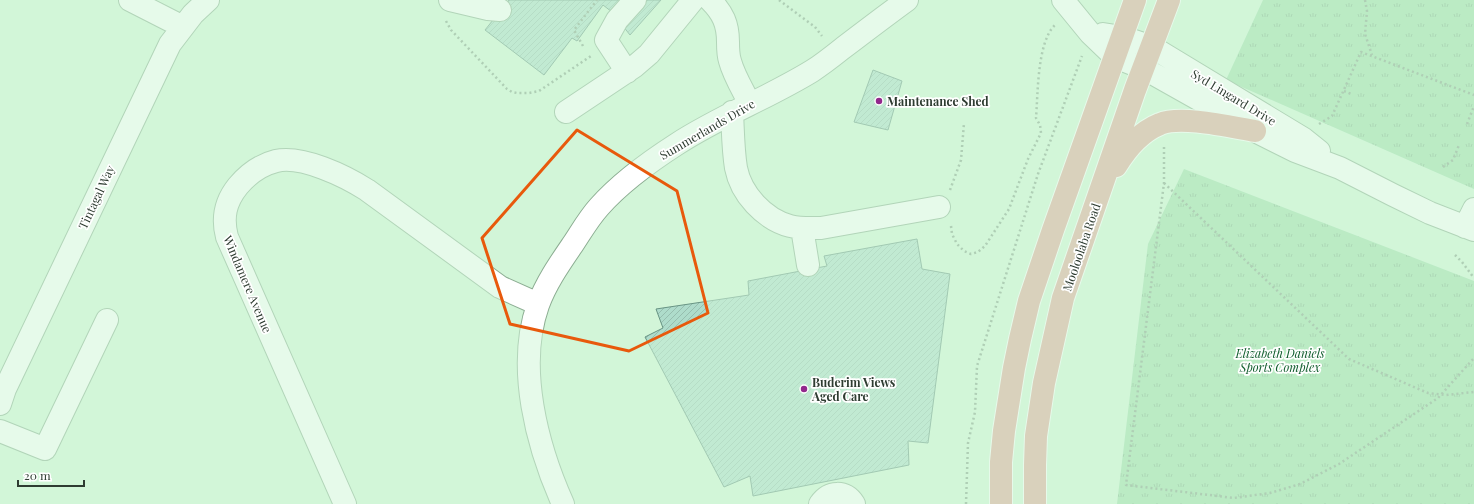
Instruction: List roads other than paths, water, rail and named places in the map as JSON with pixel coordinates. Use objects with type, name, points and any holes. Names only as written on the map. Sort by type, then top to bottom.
[{"type":"main road","points":[[1001,504],[1004,431],[1020,339],[1029,301],[1052,230],[1135,0]]},
{"type":"main road","name":"Mooloolaba Road","points":[[1035,504],[1036,436],[1044,383],[1063,298],[1143,68],[1169,0]]},
{"type":"main road","points":[[1096,203],[1126,150],[1141,135],[1160,124],[1186,120],[1255,131]]},
{"type":"street","points":[[130,0],[183,27]]},
{"type":"street","name":"Tintagal Way","points":[[0,404],[5,389],[170,44],[193,14],[208,0]]},
{"type":"street","points":[[450,0],[488,9],[500,10]]},
{"type":"street","points":[[627,72],[598,40],[635,0]]},
{"type":"street","points":[[566,112],[627,72],[649,54],[692,0]]},
{"type":"street","points":[[710,0],[724,16],[728,30],[729,59],[734,71],[741,108],[736,168],[741,185],[752,201],[770,217],[789,226],[821,228],[946,207]]},
{"type":"street","name":"Summerlands Drive","points":[[563,504],[545,458],[535,422],[531,398],[529,361],[534,318],[538,304],[555,271],[575,240],[598,208],[616,190],[658,156],[692,135],[741,108],[781,89],[813,70],[907,0]]},
{"type":"street","points":[[1063,0],[1090,33],[1115,58]]},
{"type":"street","name":"Syd Lingard Drive","points":[[1090,33],[1122,37],[1152,47],[1304,139],[1340,168]]},
{"type":"street","name":"Syd Lingard Drive","points":[[1115,58],[1143,68],[1255,131],[1295,151],[1340,168],[1393,195],[1471,222]]},
{"type":"street","name":"Windamere Avenue","points":[[345,504],[227,237],[224,224],[225,213],[229,200],[236,188],[248,175],[260,167],[276,161],[292,160],[330,170],[367,190],[500,287],[538,304]]},
{"type":"street","points":[[802,228],[808,265]]},
{"type":"street","points":[[0,431],[45,449],[107,320]]},
{"type":"street","points":[[820,504],[828,496],[841,494],[846,496],[854,504]]},
{"type":"place","name":"Maintenance Shed","points":[[879,101]]},
{"type":"place","name":"Buderim Views Aged Care","points":[[804,389]]},
{"type":"park label","name":"Elizabeth Daniels Sports Complex","points":[[1280,360]]}]
